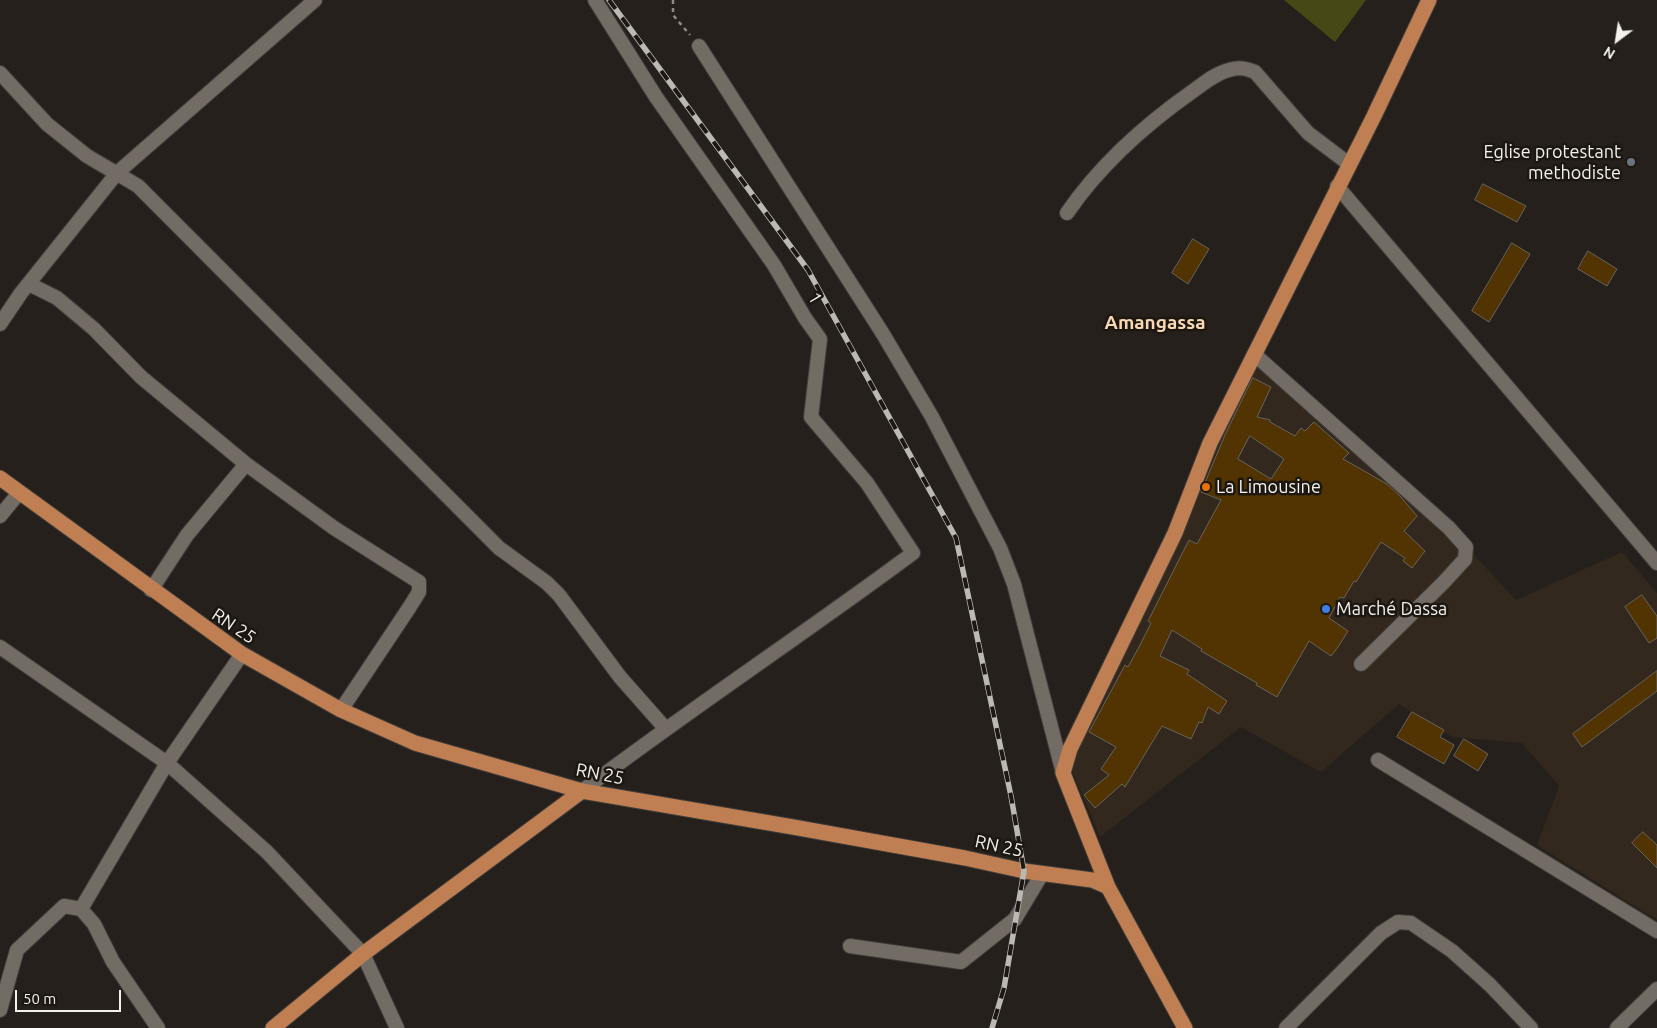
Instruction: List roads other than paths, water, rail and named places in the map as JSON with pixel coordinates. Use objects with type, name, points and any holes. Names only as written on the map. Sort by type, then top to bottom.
[{"type":"main road","points":[[1186,1028],[1108,887],[1063,773],[1070,749],[1175,533],[1210,443],[1348,164],[1374,116],[1428,0]]},
{"type":"main road","name":"RN 25","points":[[0,478],[151,590],[242,654],[341,710],[415,743],[582,791],[792,826],[1042,874],[1092,880],[1108,887]]},
{"type":"main road","points":[[273,1028],[364,954],[582,791]]},
{"type":"street","points":[[0,324],[29,284],[117,173],[315,0]]},
{"type":"street","name":"1","points":[[595,0],[656,97],[774,265],[805,318],[820,339],[811,417],[867,483],[913,553],[846,603],[665,728]]},
{"type":"street","points":[[699,46],[883,334],[932,417],[1000,548],[1014,584],[1063,773]]},
{"type":"street","points":[[1067,213],[1105,166],[1146,127],[1185,96],[1226,70],[1243,67],[1254,72],[1308,133],[1348,164]]},
{"type":"street","points":[[0,74],[47,124],[87,156],[138,186],[500,548],[548,583],[620,677],[665,728],[582,791]]},
{"type":"street","points":[[1337,186],[1657,563]]},
{"type":"street","points":[[29,284],[57,298],[94,329],[140,377],[246,464],[334,528],[419,582],[419,592],[341,710]]},
{"type":"street","points":[[1254,354],[1449,528],[1466,547],[1465,559],[1361,664]]},
{"type":"street","points":[[151,590],[187,535],[246,464]]},
{"type":"street","points":[[0,516],[19,493]]},
{"type":"street","points":[[0,647],[167,763],[267,852],[364,954],[397,1028]]},
{"type":"street","points":[[81,909],[167,763],[242,654]]},
{"type":"street","points":[[1378,760],[1657,931]]},
{"type":"street","points":[[850,946],[962,962],[1015,919],[1042,874]]},
{"type":"street","points":[[0,1010],[17,950],[64,906],[81,909],[94,924],[113,962],[158,1028]]},
{"type":"street","points":[[1286,1028],[1381,933],[1398,922],[1411,923],[1452,951],[1490,985],[1532,1028]]},
{"type":"street","points":[[1617,1028],[1657,989]]},
{"type":"railway","points":[[609,0],[808,270],[956,538],[1011,796],[1024,871],[1004,988],[992,1028]]},
{"type":"place","name":"Eglise protestant methodiste","points":[[1631,162]]},
{"type":"place","name":"La Limousine","points":[[1206,487]]},
{"type":"place","name":"Marché Dassa","points":[[1326,609]]},
{"type":"district","name":"Amangassa","points":[[1155,323]]}]
